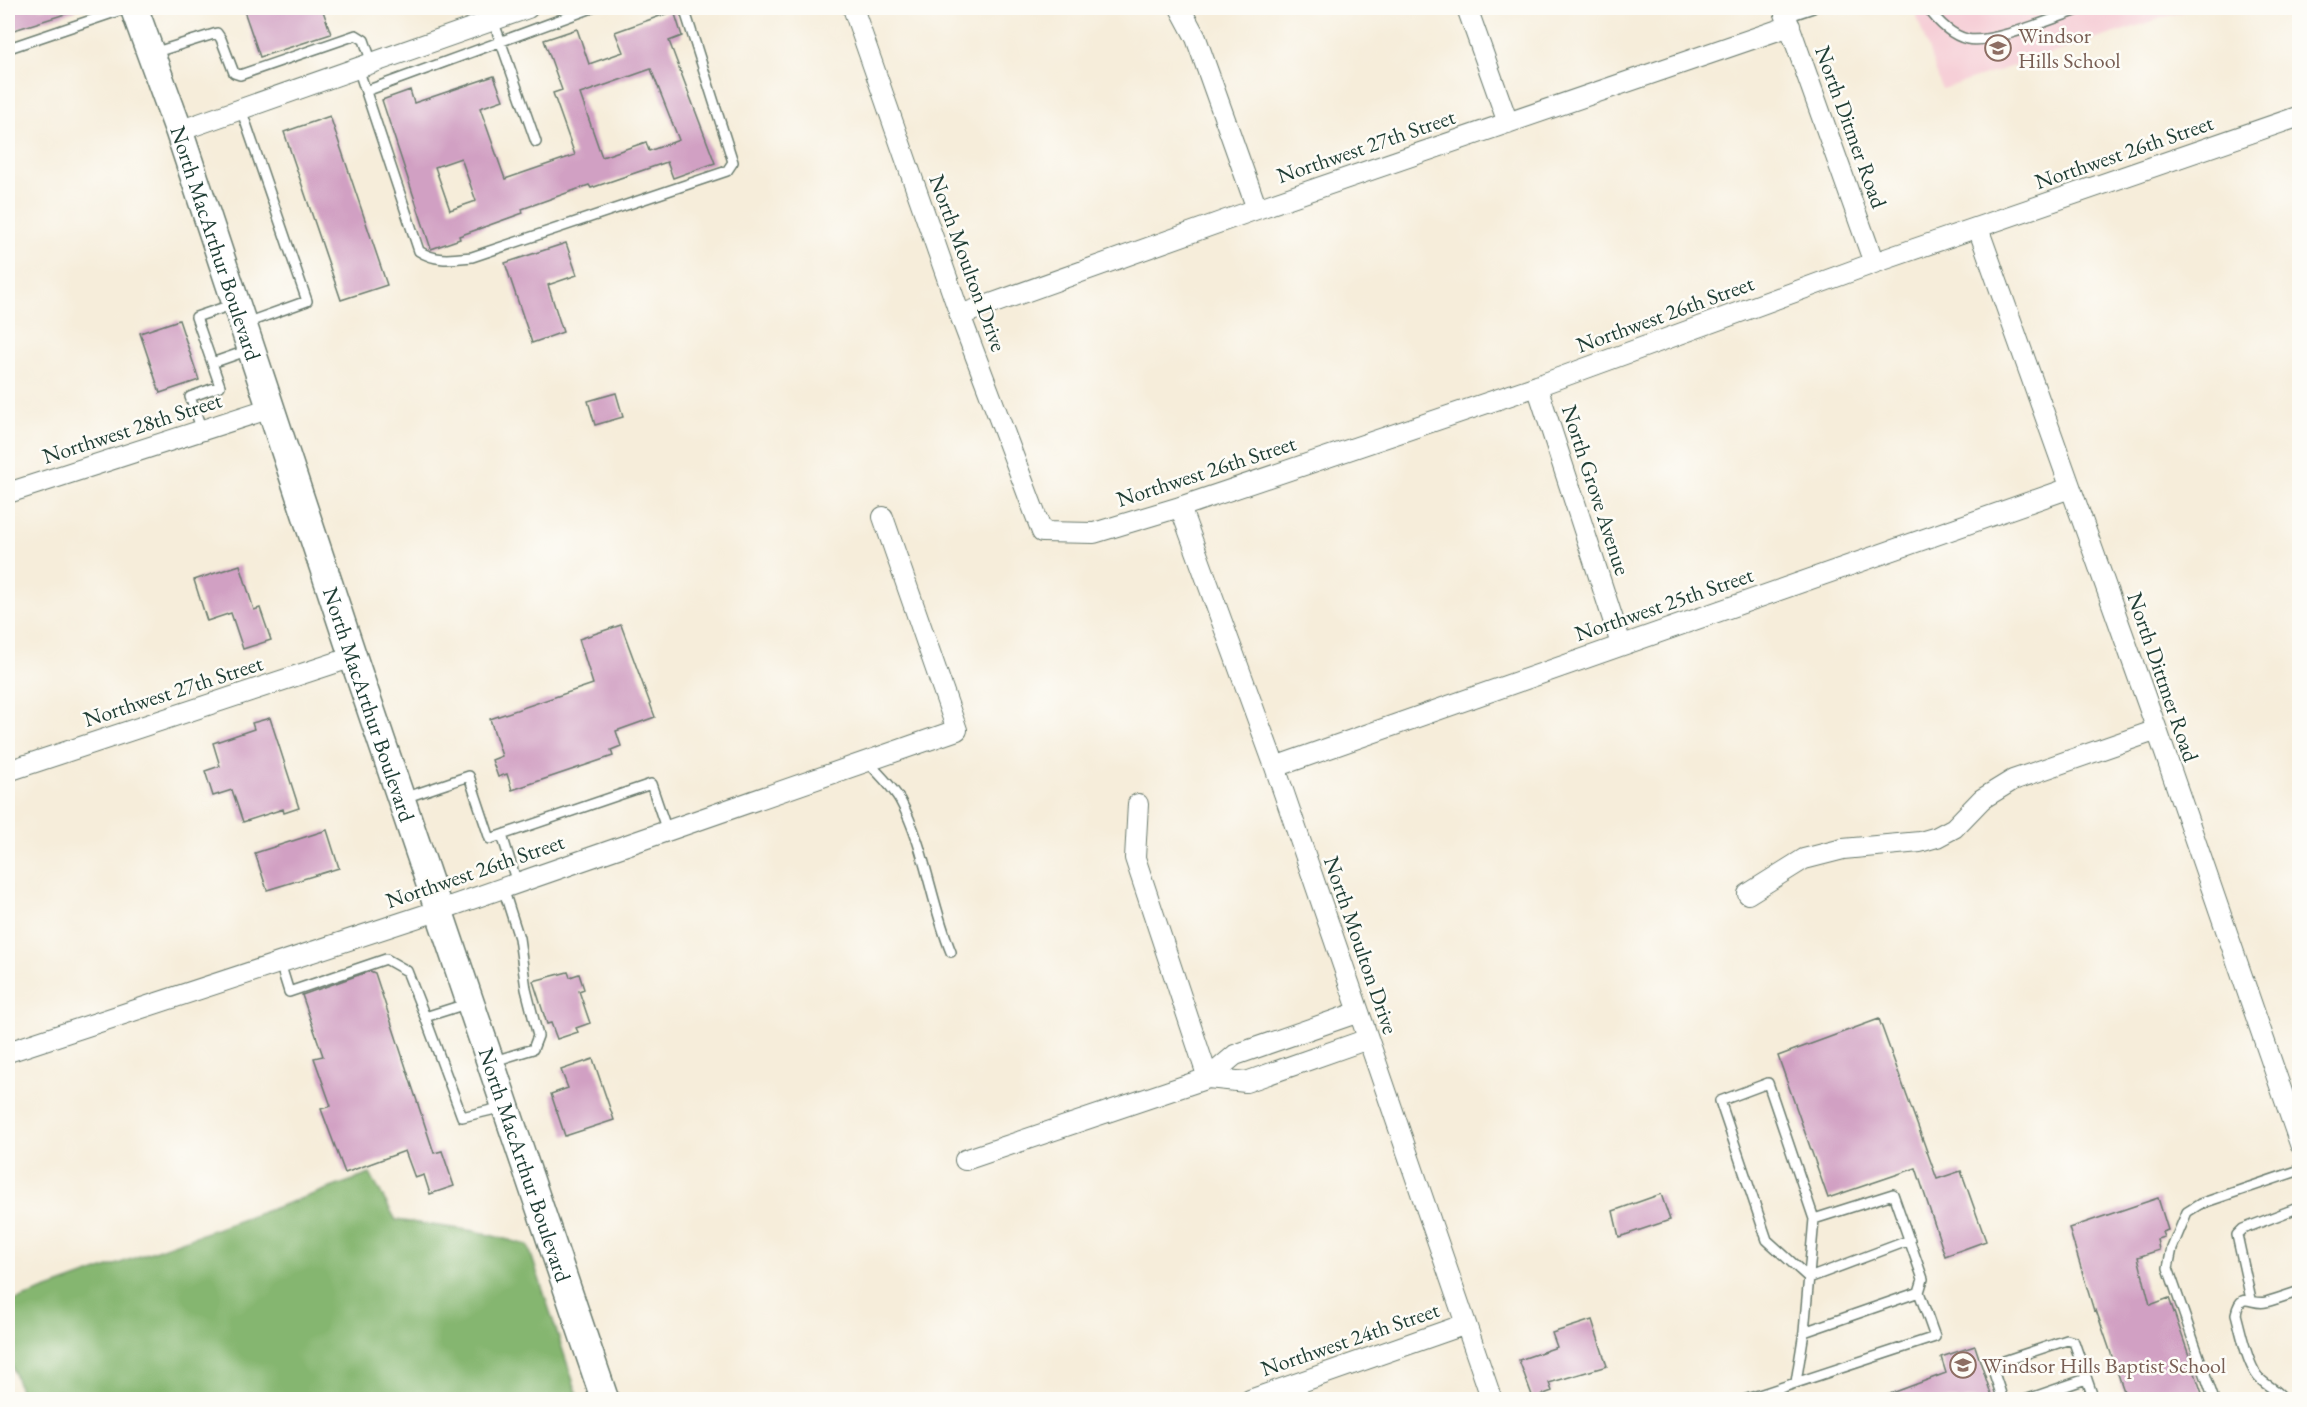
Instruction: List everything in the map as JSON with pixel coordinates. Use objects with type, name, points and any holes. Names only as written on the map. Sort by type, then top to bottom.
[{"type":"main road","name":"North MacArthur Boulevard","points":[[134,8],[178,131],[353,657],[605,1400]]},
{"type":"street","points":[[178,131],[528,8]]},
{"type":"street","name":"North Moulton Drive","points":[[853,8],[960,315],[1042,532]]},
{"type":"street","points":[[1180,8],[1196,38],[1257,209]]},
{"type":"street","points":[[1467,8],[1508,123]]},
{"type":"street","name":"Northwest 27th Street","points":[[960,315],[1257,209],[1508,123],[1786,17]]},
{"type":"street","name":"North Ditmer Road","points":[[1786,17],[1874,263]]},
{"type":"street","name":"Northwest 26th Street","points":[[1042,532],[1094,532],[1180,507],[1536,386],[1874,263],[2300,116]]},
{"type":"street","name":"North Dittmer Road","points":[[1978,228],[2157,730],[2300,1144]]},
{"type":"street","name":"North Grove Avenue","points":[[1536,386],[1621,644]]},
{"type":"street","name":"Northwest 28th Street","points":[[8,493],[271,408]]},
{"type":"street","name":"Northwest 25th Street","points":[[1275,767],[2070,488]]},
{"type":"street","name":"North Moulton Drive","points":[[1180,507],[1275,767],[1492,1400]]},
{"type":"street","name":"Northwest 26th Street","points":[[8,1052],[440,910],[957,730],[883,517]]},
{"type":"street","name":"Northwest 27th Street","points":[[8,771],[353,657]]},
{"type":"street","points":[[1748,894],[1804,859],[1843,849],[1920,842],[1937,837],[1954,828],[1982,799],[2013,780],[2157,730]]},
{"type":"street","points":[[1138,804],[1135,858],[1208,1077]]},
{"type":"street","points":[[965,1160],[1208,1077],[1235,1054],[1359,1012]]},
{"type":"street","points":[[1208,1077],[1246,1082],[1368,1039]]},
{"type":"street","points":[[1277,1041],[1287,1067]]},
{"type":"street","name":"Northwest 24th Street","points":[[1250,1400],[1466,1324]]},
{"type":"lane","points":[[9,48],[127,8]]},
{"type":"lane","points":[[366,91],[592,8]]},
{"type":"lane","points":[[150,53],[217,33],[234,73],[240,75],[356,35],[364,40],[366,91],[418,251],[428,258],[440,260],[472,257],[674,190],[731,168],[733,162],[684,8]]},
{"type":"lane","points":[[1786,17],[1813,8]]},
{"type":"lane","points":[[1928,8],[1949,31],[1969,40],[2004,35],[2084,8]]},
{"type":"lane","points":[[493,20],[536,142]]},
{"type":"lane","points":[[202,430],[190,396],[220,386],[196,317],[239,314],[307,301],[241,109]]},
{"type":"lane","points":[[212,363],[251,349]]},
{"type":"lane","points":[[867,761],[899,797],[910,822],[941,927],[951,952]]},
{"type":"lane","points":[[402,798],[469,776],[490,839],[651,784],[667,831]]},
{"type":"lane","points":[[492,1062],[533,1048],[538,1036],[526,989],[502,835]]},
{"type":"lane","points":[[280,963],[289,992],[386,959],[406,971],[462,1117],[506,1106]]},
{"type":"lane","points":[[425,1017],[471,1002]]},
{"type":"lane","points":[[1796,1382],[1804,1332],[1809,1278],[1814,1219],[1768,1083],[1720,1101],[1767,1240],[1809,1278]]},
{"type":"lane","points":[[2214,1400],[2168,1268],[2172,1248],[2187,1212],[2200,1204],[2300,1170]]},
{"type":"lane","points":[[1744,1400],[1935,1337],[1919,1292],[1923,1278],[1893,1194],[1814,1219]]},
{"type":"lane","points":[[2251,1299],[2237,1235],[2243,1229],[2300,1207]]},
{"type":"lane","points":[[1809,1278],[1910,1240]]},
{"type":"lane","points":[[2282,1396],[2264,1384],[2255,1374],[2236,1314],[2238,1305],[2244,1300],[2251,1299],[2262,1304],[2300,1291]]},
{"type":"lane","points":[[1804,1332],[1919,1292]]},
{"type":"lane","points":[[2003,1400],[1993,1370],[1998,1363],[2067,1340],[2074,1342],[2094,1400]]},
{"type":"lane","points":[[2025,1400],[2086,1378]]},
{"type":"shaded area","name":"Windsor Hills School","points":[[1914,8],[2193,8],[1942,89]]},
{"type":"green space","points":[[370,1174],[396,1220],[474,1231],[528,1245],[579,1399],[23,1399],[8,1355],[8,1303]]},
{"type":"building","points":[[8,8],[75,8],[75,11],[8,32]]},
{"type":"building","points":[[243,8],[322,8],[331,34],[260,57]]},
{"type":"building","points":[[674,11],[682,36],[669,41],[715,163],[673,178],[667,162],[591,188],[589,185],[522,209],[523,213],[459,236],[460,239],[431,249],[382,100],[410,90],[414,103],[494,76],[503,100],[480,108],[505,179],[575,155],[553,93],[562,90],[544,40],[577,29],[589,64],[623,52],[615,32]],"holes":[[[651,69],[679,140],[649,151],[646,142],[602,157],[580,94]],[[461,158],[476,201],[450,210],[435,167]]]},
{"type":"building","points":[[330,116],[387,285],[341,300],[284,132]]},
{"type":"building","points":[[566,243],[577,275],[548,285],[563,332],[532,343],[505,263]]},
{"type":"building","points":[[179,320],[199,380],[160,393],[140,333]]},
{"type":"building","points":[[616,393],[623,417],[595,425],[588,401]]},
{"type":"building","points":[[240,565],[254,610],[260,608],[271,640],[243,649],[231,613],[207,621],[194,580]]},
{"type":"building","points":[[621,625],[655,717],[616,731],[621,746],[611,750],[613,756],[512,790],[507,774],[498,777],[492,760],[502,756],[490,719],[593,684],[579,639]]},
{"type":"building","points":[[270,718],[299,808],[284,813],[283,809],[243,822],[232,790],[213,796],[205,771],[220,766],[213,743],[254,729],[252,723]]},
{"type":"building","points":[[327,830],[339,868],[267,890],[255,853]]},
{"type":"building","points":[[370,971],[375,973],[434,1153],[442,1151],[454,1186],[430,1194],[424,1175],[415,1178],[405,1151],[345,1173],[321,1109],[331,1106],[314,1058],[323,1056],[302,995]]},
{"type":"building","points":[[568,972],[570,977],[579,974],[584,989],[579,991],[590,1023],[576,1028],[578,1032],[557,1039],[551,1023],[547,1024],[533,981]]},
{"type":"building","points":[[1879,1019],[1937,1179],[1961,1171],[1986,1241],[1945,1256],[1916,1168],[1828,1198],[1778,1056]]},
{"type":"building","points":[[593,1059],[614,1120],[565,1136],[551,1094],[568,1088],[561,1070]]},
{"type":"building","points":[[1661,1194],[1670,1220],[1619,1237],[1613,1211]]},
{"type":"building","points":[[2158,1198],[2168,1230],[2162,1232],[2164,1237],[2157,1239],[2159,1250],[2138,1257],[2150,1305],[2169,1298],[2203,1396],[2194,1400],[2127,1400],[2096,1310],[2094,1311],[2069,1228]]},
{"type":"building","points":[[1592,1320],[1607,1366],[1549,1383],[1552,1391],[1533,1398],[1519,1360],[1557,1347],[1552,1333]]},
{"type":"building","name":"Windsor Hills Baptist School","points":[[1975,1346],[1993,1400],[1880,1400],[1879,1398],[1946,1373],[1941,1357]]},
{"type":"place","name":"Windsor Hills School","points":[[1998,48]]},
{"type":"place","name":"Windsor Hills Baptist School","points":[[1963,1365]]}]
